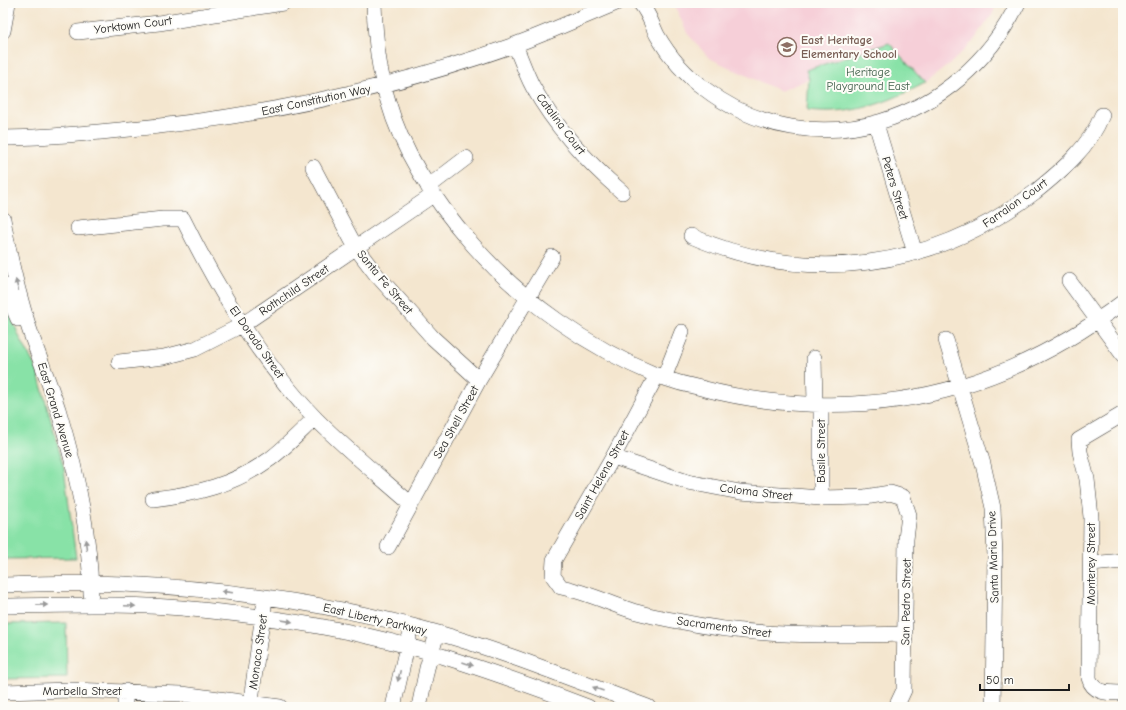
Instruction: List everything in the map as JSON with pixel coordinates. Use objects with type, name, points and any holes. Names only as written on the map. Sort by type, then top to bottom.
[{"type":"street","points":[[3,31],[8,3]]},
{"type":"street","name":"Yorktown Court","points":[[78,32],[159,23],[283,3]]},
{"type":"street","points":[[374,3],[377,48],[383,84],[394,118],[431,191],[464,235],[493,267],[528,298],[590,341],[660,377],[717,393],[757,400],[818,404],[858,403],[905,398],[960,386],[1025,361],[1099,321],[1123,302]]},
{"type":"street","name":"East Constitution Way","points":[[3,138],[66,135],[174,125],[276,110],[450,67],[515,45],[616,3]]},
{"type":"street","points":[[640,3],[662,44],[687,75],[723,102],[744,113],[770,122],[810,130],[842,129],[876,124],[928,102],[956,83],[974,67],[993,45],[1018,3]]},
{"type":"street","name":"Catalina Court","points":[[515,45],[533,87],[563,132],[595,169],[622,192]]},
{"type":"street","name":"Farralon Court","points":[[691,236],[718,248],[751,257],[800,264],[852,264],[915,253],[948,242],[978,228],[1022,201],[1048,181],[1078,153],[1096,130],[1102,115]]},
{"type":"street","name":"Peters Street","points":[[876,124],[915,253]]},
{"type":"street","name":"Rothchild Street","points":[[119,362],[164,357],[195,349],[242,325],[356,248],[431,191],[466,158]]},
{"type":"street","name":"Santa Fe Street","points":[[313,167],[356,248],[375,273],[433,338],[479,380]]},
{"type":"street","name":"East Grand Avenue","points":[[3,219],[8,250],[30,329],[50,386],[66,439],[82,509],[91,605]]},
{"type":"street","name":"El Dorado Street","points":[[78,228],[163,219],[183,219],[242,325],[279,374],[316,418],[411,504]]},
{"type":"street","name":"Sea Shell Street","points":[[388,547],[479,380],[552,257]]},
{"type":"street","points":[[1069,281],[1123,355]]},
{"type":"street","points":[[3,285],[17,318],[30,329]]},
{"type":"street","name":"Saint Helena Street","points":[[553,576],[554,560],[660,377],[682,332]]},
{"type":"street","name":"Santa Maria Drive","points":[[946,340],[983,464],[993,516],[996,556],[993,707]]},
{"type":"street","name":"Basile Street","points":[[814,358],[818,404],[821,498]]},
{"type":"street","name":"Monterey Street","points":[[1123,414],[1079,440],[1080,452],[1090,498],[1091,564],[1089,678],[1094,688],[1105,692],[1123,693]]},
{"type":"street","points":[[153,499],[186,495],[215,488],[246,475],[271,458],[316,418]]},
{"type":"street","name":"Coloma Street","points":[[613,457],[688,482],[740,492],[821,498],[864,497],[890,493],[903,497]]},
{"type":"street","name":"San Pedro Street","points":[[896,707],[904,690],[906,539],[909,515],[903,497]]},
{"type":"street","points":[[1091,564],[1123,561]]},
{"type":"street","name":"Sacramento Street","points":[[553,576],[561,587],[579,591],[631,610],[680,621],[730,629],[790,635],[905,634]]},
{"type":"street","name":"East Liberty Parkway","points":[[3,585],[90,584],[186,588],[266,596],[336,609],[437,633],[494,651],[648,707]]},
{"type":"street","name":"Monaco Street","points":[[250,705],[266,596]]},
{"type":"street","name":"East Liberty Parkway","points":[[3,606],[91,605],[201,610],[262,617],[310,625],[431,653],[588,707]]},
{"type":"street","points":[[393,707],[406,646],[412,626]]},
{"type":"street","points":[[419,707],[437,633]]},
{"type":"street","points":[[125,691],[125,707]]},
{"type":"street","name":"Marbella Street","points":[[3,692],[125,691],[182,694],[250,705],[280,707]]},
{"type":"shaded area","name":"East Heritage Elementary School","points":[[674,3],[997,3],[992,15],[975,39],[951,63],[925,83],[889,43],[806,71],[809,79],[780,91],[709,58],[687,33]]},
{"type":"green space","name":"Heritage Playground East","points":[[889,43],[925,83],[896,97],[868,107],[839,112],[807,111],[809,79],[806,70]]},
{"type":"green space","points":[[3,296],[19,336],[37,370],[64,468],[76,558],[3,559]]},
{"type":"green space","points":[[66,623],[67,678],[3,679],[3,624]]},
{"type":"place","name":"East Heritage Elementary School","points":[[787,47]]}]
